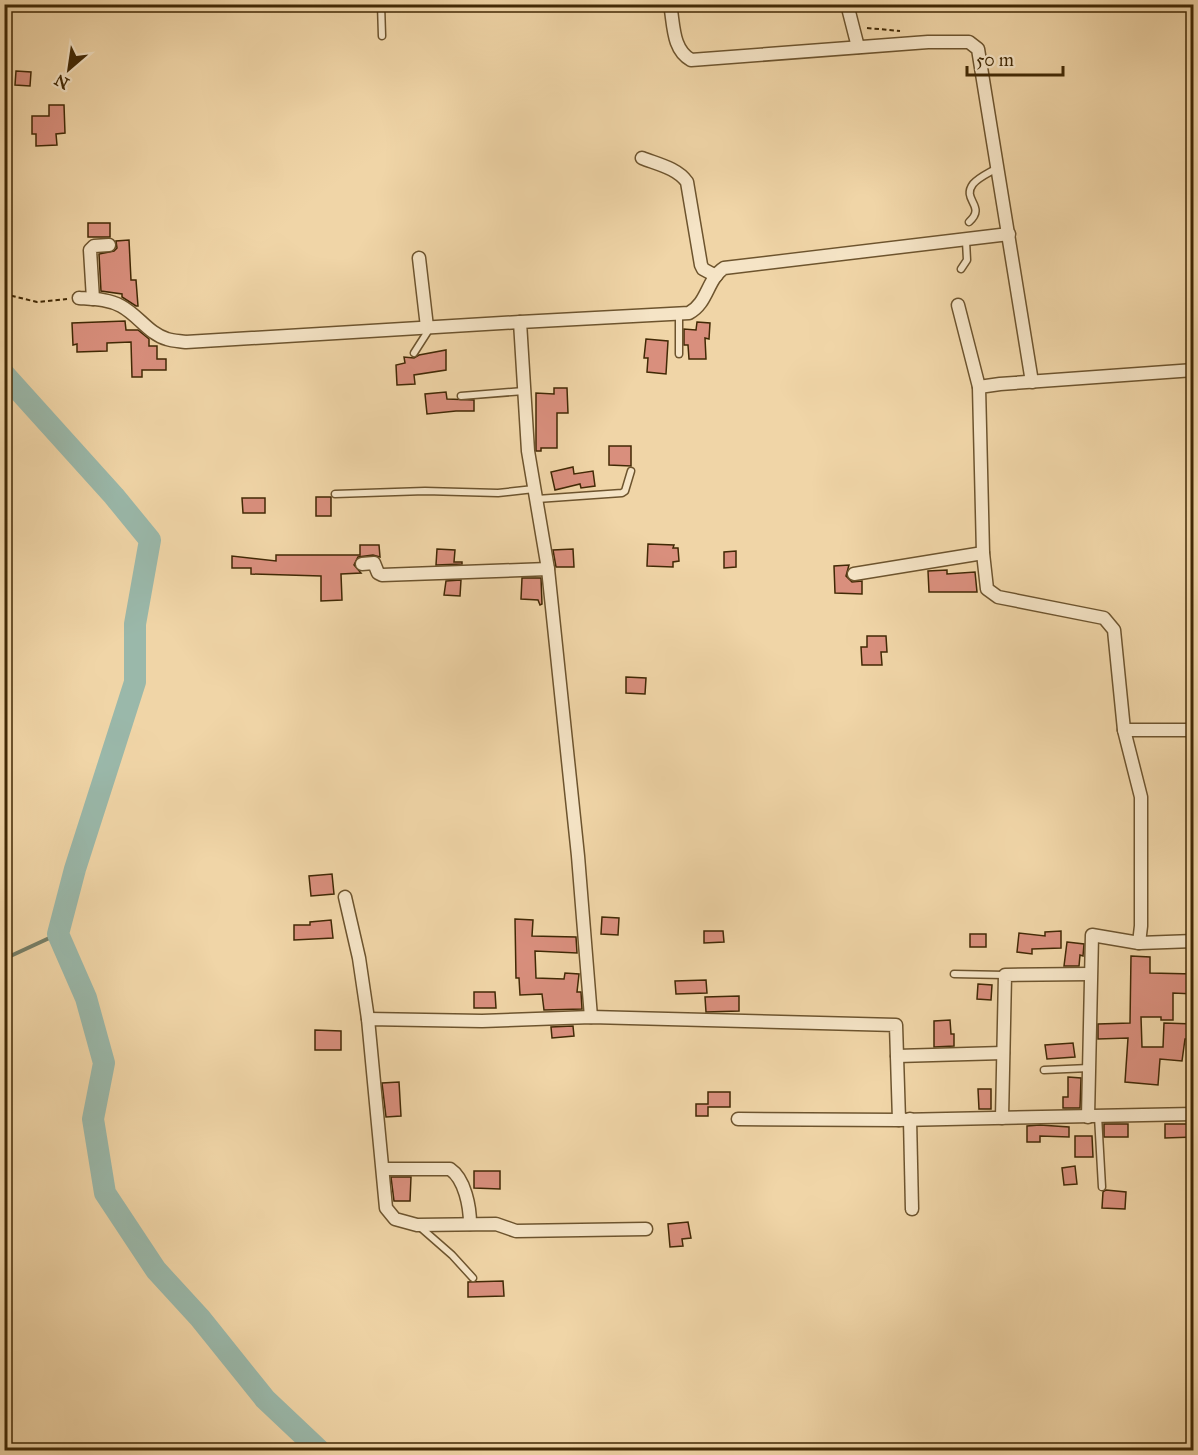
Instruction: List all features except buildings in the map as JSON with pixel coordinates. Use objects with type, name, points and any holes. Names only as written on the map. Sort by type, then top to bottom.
[{"type":"street","points":[[670,4],[677,47],[682,55],[692,60],[928,42],[969,42],[978,49],[1032,382]]},
{"type":"street","points":[[847,4],[858,47]]},
{"type":"street","points":[[642,158],[674,170],[687,182],[701,265],[707,272],[716,276]]},
{"type":"street","points":[[79,298],[105,300],[120,305],[156,334],[168,340],[186,342],[679,313],[696,309],[703,301],[716,276],[724,268],[966,241],[1009,234]]},
{"type":"street","points":[[93,299],[90,250],[94,246],[109,245]]},
{"type":"street","points":[[419,258],[429,327]]},
{"type":"street","points":[[958,305],[979,387],[983,553],[987,589],[998,597],[1104,618],[1114,630],[1124,730],[1141,797],[1139,943]]},
{"type":"street","points":[[520,322],[528,451],[548,569],[591,1017]]},
{"type":"street","points":[[979,387],[1194,370]]},
{"type":"street","points":[[855,574],[983,553]]},
{"type":"street","points":[[362,564],[374,563],[378,573],[382,575],[548,569]]},
{"type":"street","points":[[1124,730],[1194,730]]},
{"type":"street","points":[[345,897],[359,958],[368,1019],[386,1208],[395,1220],[417,1225],[496,1224],[516,1231],[646,1229]]},
{"type":"street","points":[[1093,1116],[1089,1068],[1092,935],[1139,943],[1194,941]]},
{"type":"street","points":[[1002,1118],[1005,975],[1090,974]]},
{"type":"street","points":[[368,1019],[482,1021],[591,1017],[896,1025],[912,1209]]},
{"type":"street","points":[[897,1056],[1004,1053]]},
{"type":"street","points":[[738,1119],[905,1120],[1194,1114]]},
{"type":"street","points":[[383,1168],[450,1169],[455,1173],[468,1199],[470,1224]]},
{"type":"lane","points":[[381,4],[382,36]]},
{"type":"lane","points":[[969,222],[975,217],[977,210],[969,194],[970,190],[979,178],[998,168]]},
{"type":"lane","points":[[961,269],[967,260],[966,241]]},
{"type":"lane","points":[[679,313],[679,354]]},
{"type":"lane","points":[[414,353],[429,327]]},
{"type":"lane","points":[[460,396],[524,391]]},
{"type":"lane","points":[[335,494],[425,491],[498,494],[622,493],[625,491],[632,471]]},
{"type":"lane","points":[[954,974],[1005,975]]},
{"type":"lane","points":[[1044,1070],[1089,1068]]},
{"type":"lane","points":[[1093,1116],[1102,1187]]},
{"type":"lane","points":[[417,1225],[452,1255],[473,1278]]},
{"type":"path","points":[[4,294],[37,302],[79,298]]},
{"type":"waterway","points":[[4,374],[114,496],[150,540],[135,624],[135,682],[75,869],[58,934],[86,998],[104,1063],[93,1119],[105,1193],[156,1270],[200,1318],[265,1399],[319,1450]]},
{"type":"waterway","points":[[4,959],[58,934]]}]
